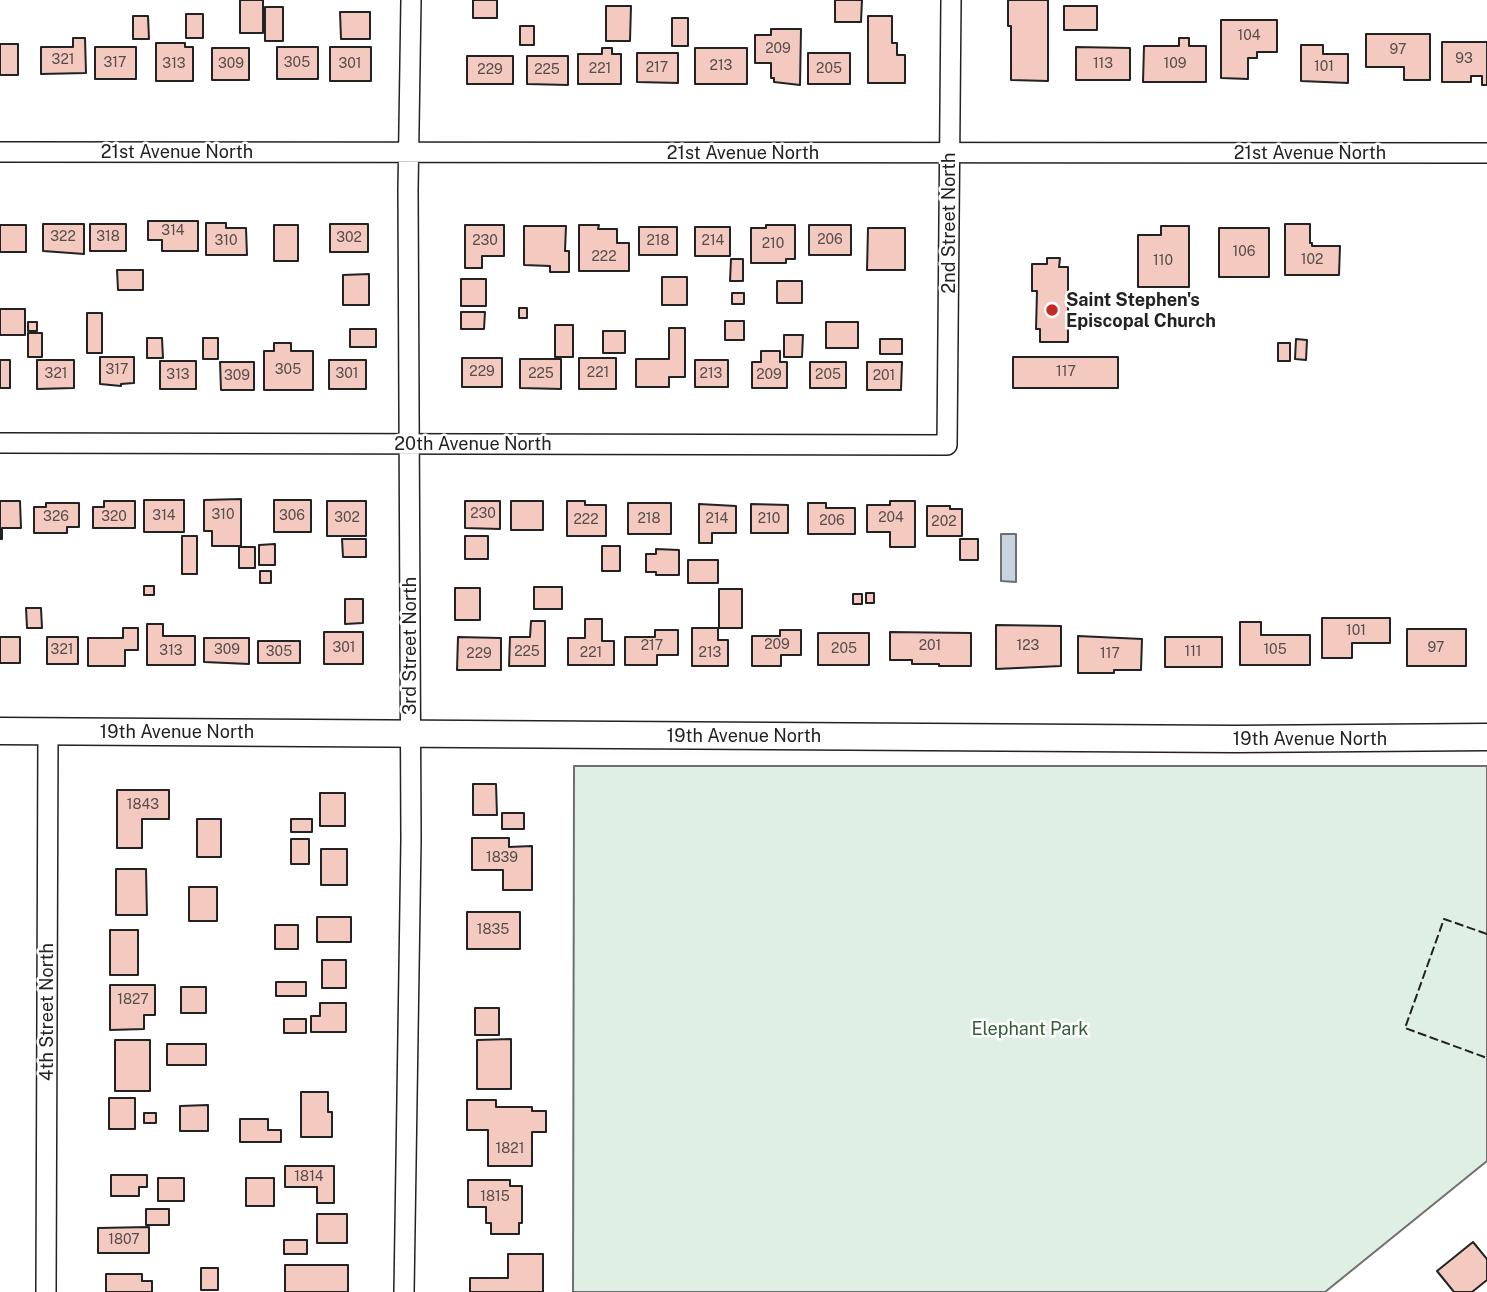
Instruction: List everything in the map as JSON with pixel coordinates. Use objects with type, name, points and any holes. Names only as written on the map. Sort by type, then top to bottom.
[{"type":"street","name":"3rd Street North","points":[[404,1292],[411,840],[408,153],[411,0]]},
{"type":"street","name":"2nd Street North","points":[[947,445],[951,0]]},
{"type":"street","name":"21st Avenue North","points":[[0,152],[1487,153]]},
{"type":"street","name":"20th Avenue North","points":[[0,443],[947,445]]},
{"type":"street","name":"19th Avenue North","points":[[0,731],[1222,739],[1487,737]]},
{"type":"street","name":"4th Street North","points":[[46,1292],[48,732]]},
{"type":"green space","name":"Elephant Park","points":[[574,766],[1487,766],[1487,1161],[1325,1292],[573,1292]]},
{"type":"shaded area","points":[[1001,534],[1016,534],[1016,582],[1001,581]]},
{"type":"building","points":[[240,0],[263,0],[263,33],[240,33]]},
{"type":"building","points":[[473,0],[497,0],[497,18],[473,18]]},
{"type":"building","points":[[835,0],[862,0],[861,22],[835,22]]},
{"type":"building","points":[[1008,0],[1048,0],[1048,81],[1011,80]]},
{"type":"building","points":[[606,6],[631,6],[630,41],[606,41]]},
{"type":"building","points":[[1064,6],[1097,6],[1097,30],[1064,30]]},
{"type":"building","points":[[265,7],[283,7],[283,41],[265,41]]},
{"type":"building","points":[[340,12],[370,12],[370,39],[341,39]]},
{"type":"building","points":[[186,14],[203,14],[203,38],[186,38]]},
{"type":"building","points":[[133,16],[148,16],[149,39],[133,39]]},
{"type":"building","points":[[868,16],[892,16],[892,43],[897,43],[897,55],[905,55],[905,83],[868,83]]},
{"type":"building","points":[[672,18],[688,18],[688,46],[672,46]]},
{"type":"building","points":[[1221,20],[1277,20],[1277,52],[1257,52],[1257,58],[1248,58],[1248,79],[1221,78]]},
{"type":"building","points":[[520,26],[534,26],[534,45],[520,45]]},
{"type":"building","points":[[771,29],[801,29],[800,85],[774,82],[774,78],[771,78],[771,63],[755,63],[755,35],[771,35]]},
{"type":"building","points":[[1366,34],[1430,34],[1430,80],[1404,80],[1404,67],[1366,67]]},
{"type":"building","points":[[73,38],[85,38],[86,73],[41,74],[41,47],[73,47]]},
{"type":"building","points":[[1179,38],[1189,38],[1189,46],[1206,46],[1206,82],[1143,82],[1144,46],[1179,46]]},
{"type":"building","points":[[1442,42],[1487,42],[1487,85],[1482,85],[1482,76],[1471,76],[1471,82],[1442,82]]},
{"type":"building","points":[[156,43],[185,43],[185,47],[193,47],[193,81],[156,81]]},
{"type":"building","points":[[0,44],[18,44],[18,75],[0,75]]},
{"type":"building","points":[[1301,45],[1323,45],[1323,54],[1348,54],[1348,83],[1301,81]]},
{"type":"building","points":[[95,47],[136,47],[136,79],[95,79]]},
{"type":"building","points":[[277,47],[318,47],[318,79],[277,79]]},
{"type":"building","points":[[330,47],[371,47],[371,81],[330,81]]},
{"type":"building","points":[[1076,47],[1130,48],[1130,80],[1076,80]]},
{"type":"building","points":[[212,48],[249,48],[249,80],[212,80]]},
{"type":"building","points":[[602,48],[612,48],[612,54],[621,54],[621,84],[578,84],[578,54],[602,54]]},
{"type":"building","points":[[695,48],[747,48],[747,84],[695,84]]},
{"type":"building","points":[[637,53],[678,53],[678,83],[637,82]]},
{"type":"building","points":[[808,53],[850,53],[850,84],[808,84]]},
{"type":"building","points":[[467,56],[513,56],[513,84],[467,84]]},
{"type":"building","points":[[527,56],[568,56],[568,85],[527,84]]},
{"type":"building","points":[[148,221],[198,221],[198,251],[162,251],[162,240],[148,240]]},
{"type":"building","points":[[206,223],[226,223],[226,228],[246,228],[247,255],[206,255]]},
{"type":"building","points":[[43,224],[84,224],[84,254],[43,251]]},
{"type":"building","points":[[90,224],[126,224],[126,251],[90,251]]},
{"type":"building","points":[[330,224],[368,224],[368,252],[330,252]]},
{"type":"building","points":[[1285,224],[1310,224],[1312,246],[1340,246],[1339,275],[1285,275]]},
{"type":"building","points":[[0,225],[26,225],[26,252],[0,252]]},
{"type":"building","points":[[274,225],[298,225],[298,261],[274,261]]},
{"type":"building","points":[[465,225],[504,225],[504,256],[482,256],[482,268],[465,268]]},
{"type":"building","points":[[579,225],[617,229],[617,243],[629,243],[629,271],[579,271]]},
{"type":"building","points":[[766,225],[795,225],[795,259],[786,259],[786,263],[751,263],[751,228],[766,228]]},
{"type":"building","points":[[809,225],[851,225],[851,255],[809,255]]},
{"type":"building","points":[[524,226],[566,226],[565,251],[569,251],[569,272],[550,272],[550,266],[524,265]]},
{"type":"building","points":[[1161,226],[1189,226],[1189,287],[1138,287],[1138,235],[1161,235]]},
{"type":"building","points":[[639,227],[677,227],[677,255],[639,255]]},
{"type":"building","points":[[695,227],[730,227],[730,256],[695,256]]},
{"type":"building","points":[[868,228],[905,228],[905,270],[867,270]]},
{"type":"building","points":[[1219,228],[1269,228],[1269,277],[1219,277]]},
{"type":"building","name":"Saint Stephen's Episcopal Church","points":[[1047,258],[1060,258],[1059,267],[1068,267],[1068,342],[1040,342],[1040,329],[1036,329],[1037,291],[1032,291],[1032,264],[1047,264]]},
{"type":"building","points":[[731,259],[743,259],[743,281],[730,281]]},
{"type":"building","points":[[117,270],[143,270],[143,290],[118,290]]},
{"type":"building","points":[[369,274],[369,305],[343,305],[343,275]]},
{"type":"building","points":[[662,277],[687,277],[687,305],[662,305]]},
{"type":"building","points":[[461,279],[486,279],[486,306],[461,306]]},
{"type":"building","points":[[777,281],[802,281],[802,303],[777,303]]},
{"type":"building","points":[[732,293],[744,293],[744,304],[732,304]]},
{"type":"building","points":[[519,308],[527,308],[527,318],[519,318]]},
{"type":"building","points":[[0,309],[25,309],[25,335],[0,335]]},
{"type":"building","points":[[461,312],[485,312],[484,329],[461,329]]},
{"type":"building","points":[[87,313],[102,313],[102,353],[87,353]]},
{"type":"building","points":[[725,321],[744,321],[744,340],[725,340]]},
{"type":"building","points":[[28,322],[37,322],[37,331],[28,331]]},
{"type":"building","points":[[826,322],[858,322],[858,348],[826,348]]},
{"type":"building","points":[[555,325],[573,325],[573,357],[555,357]]},
{"type":"building","points":[[669,328],[685,328],[685,377],[669,377],[669,387],[636,387],[636,359],[669,359]]},
{"type":"building","points":[[350,329],[376,329],[376,347],[350,347]]},
{"type":"building","points":[[603,331],[625,331],[625,353],[603,353]]},
{"type":"building","points":[[28,333],[42,333],[42,357],[28,357]]},
{"type":"building","points":[[784,335],[803,335],[802,357],[784,357]]},
{"type":"building","points":[[147,338],[162,338],[163,358],[147,358]]},
{"type":"building","points":[[203,338],[218,338],[218,359],[203,359]]},
{"type":"building","points":[[880,339],[902,339],[902,354],[880,354]]},
{"type":"building","points":[[1296,339],[1307,340],[1306,360],[1295,359]]},
{"type":"building","points":[[274,343],[291,343],[291,351],[313,351],[313,390],[264,390],[264,351],[274,351]]},
{"type":"building","points":[[1278,343],[1290,343],[1290,361],[1278,361]]},
{"type":"building","points":[[761,351],[780,351],[780,362],[787,362],[787,388],[752,388],[752,362],[761,362]]},
{"type":"building","points":[[100,357],[134,357],[134,383],[121,386],[100,384]]},
{"type":"building","points":[[1013,357],[1118,357],[1118,388],[1013,388]]},
{"type":"building","points":[[462,358],[502,358],[502,387],[462,387]]},
{"type":"building","points":[[579,358],[616,358],[616,389],[579,389]]},
{"type":"building","points":[[520,359],[561,359],[561,389],[520,388]]},
{"type":"building","points":[[0,360],[10,360],[10,388],[0,388]]},
{"type":"building","points":[[37,360],[74,360],[74,388],[37,389]]},
{"type":"building","points":[[329,360],[366,360],[366,389],[329,389]]},
{"type":"building","points":[[695,360],[728,360],[728,387],[695,387]]},
{"type":"building","points":[[160,361],[196,361],[196,389],[160,389]]},
{"type":"building","points":[[220,362],[254,362],[254,390],[221,390]]},
{"type":"building","points":[[810,362],[846,362],[846,388],[810,388]]},
{"type":"building","points":[[867,362],[902,362],[901,390],[867,390]]},
{"type":"building","points":[[241,499],[241,546],[212,546],[212,531],[204,531],[204,500]]},
{"type":"building","points":[[144,500],[184,500],[184,532],[144,532]]},
{"type":"building","points":[[274,500],[311,500],[311,532],[274,532]]},
{"type":"building","points":[[0,501],[20,501],[21,528],[2,528],[2,539],[0,539]]},
{"type":"building","points":[[104,501],[135,501],[135,528],[93,528],[93,507],[104,507]]},
{"type":"building","points":[[327,501],[366,501],[366,536],[327,536]]},
{"type":"building","points":[[465,501],[500,501],[500,529],[465,528]]},
{"type":"building","points":[[511,501],[543,501],[543,530],[511,530]]},
{"type":"building","points":[[567,501],[585,501],[585,505],[606,505],[606,536],[567,536]]},
{"type":"building","points":[[890,501],[915,501],[915,547],[890,547],[890,532],[867,532],[867,505],[890,505]]},
{"type":"building","points":[[46,503],[79,503],[79,527],[67,527],[67,533],[34,533],[34,507],[46,507]]},
{"type":"building","points":[[628,503],[671,503],[671,534],[628,534]]},
{"type":"building","points":[[808,503],[826,503],[826,508],[855,508],[855,534],[808,534]]},
{"type":"building","points":[[699,504],[736,506],[736,533],[712,533],[712,543],[699,543]]},
{"type":"building","points":[[751,504],[788,505],[788,533],[751,533]]},
{"type":"building","points":[[927,506],[962,509],[962,536],[927,536]]},
{"type":"building","points":[[182,536],[197,536],[197,574],[182,574]]},
{"type":"building","points":[[465,536],[488,536],[488,559],[465,559]]},
{"type":"building","points":[[342,539],[366,539],[366,557],[343,557]]},
{"type":"building","points":[[960,539],[978,539],[978,560],[960,560]]},
{"type":"building","points":[[275,544],[275,565],[259,565],[259,545]]},
{"type":"building","points":[[602,546],[620,546],[620,571],[602,571]]},
{"type":"building","points":[[239,547],[255,547],[255,568],[239,568]]},
{"type":"building","points":[[656,549],[679,550],[679,575],[646,572],[646,554],[656,554]]},
{"type":"building","points":[[688,560],[718,560],[718,583],[688,583]]},
{"type":"building","points":[[260,571],[271,571],[271,583],[260,583]]},
{"type":"building","points":[[144,586],[154,586],[154,595],[144,595]]},
{"type":"building","points":[[534,587],[562,587],[562,609],[534,609]]},
{"type":"building","points":[[455,588],[480,588],[480,620],[455,620]]},
{"type":"building","points":[[719,589],[742,589],[742,628],[719,628]]},
{"type":"building","points":[[866,593],[874,593],[874,603],[866,603]]},
{"type":"building","points":[[853,594],[862,594],[862,604],[853,604]]},
{"type":"building","points":[[345,599],[363,599],[363,623],[345,624]]},
{"type":"building","points":[[26,608],[41,608],[42,628],[27,628]]},
{"type":"building","points":[[1322,618],[1390,618],[1390,643],[1352,643],[1352,658],[1322,658]]},
{"type":"building","points":[[585,619],[602,619],[602,641],[614,641],[614,665],[568,665],[568,638],[585,638]]},
{"type":"building","points":[[531,621],[545,621],[545,666],[509,666],[510,637],[530,637]]},
{"type":"building","points":[[1240,622],[1261,622],[1261,635],[1310,635],[1310,665],[1240,665]]},
{"type":"building","points":[[147,624],[163,624],[163,636],[195,636],[195,665],[147,665]]},
{"type":"building","points":[[996,625],[1061,626],[1061,666],[996,669]]},
{"type":"building","points":[[123,628],[138,628],[138,650],[125,650],[125,666],[88,666],[88,638],[123,638]]},
{"type":"building","points":[[692,628],[718,628],[718,640],[728,640],[728,666],[692,666]]},
{"type":"building","points":[[1407,629],[1466,629],[1466,666],[1407,666]]},
{"type":"building","points":[[655,630],[678,630],[678,655],[657,655],[657,665],[625,665],[625,637],[655,637]]},
{"type":"building","points":[[780,630],[801,630],[801,655],[781,655],[781,666],[752,666],[752,636],[780,636]]},
{"type":"building","points":[[324,632],[363,632],[363,664],[324,664]]},
{"type":"building","points":[[890,632],[971,633],[971,666],[912,664],[912,660],[890,660]]},
{"type":"building","points":[[818,633],[869,633],[869,665],[818,665]]},
{"type":"building","points":[[1078,636],[1142,639],[1141,670],[1078,673]]},
{"type":"building","points":[[0,637],[20,637],[20,663],[0,663]]},
{"type":"building","points":[[47,637],[78,637],[78,664],[47,664]]},
{"type":"building","points":[[458,637],[501,638],[501,670],[457,670]]},
{"type":"building","points":[[1165,637],[1222,637],[1222,667],[1165,667]]},
{"type":"building","points":[[204,638],[249,638],[249,664],[204,662]]},
{"type":"building","points":[[258,641],[300,641],[300,663],[258,663]]},
{"type":"building","points":[[473,784],[496,784],[497,815],[473,815]]},
{"type":"building","points":[[117,790],[169,790],[169,819],[142,819],[142,848],[117,848]]},
{"type":"building","points":[[320,793],[345,793],[345,826],[320,826]]},
{"type":"building","points":[[502,813],[524,813],[524,829],[502,829]]},
{"type":"building","points":[[197,819],[221,819],[221,857],[197,857]]},
{"type":"building","points":[[291,819],[312,819],[312,832],[291,832]]},
{"type":"building","points":[[472,838],[509,838],[509,847],[532,846],[532,890],[503,890],[503,870],[472,870]]},
{"type":"building","points":[[291,839],[309,839],[309,864],[291,864]]},
{"type":"building","points":[[321,849],[347,849],[347,885],[321,885]]},
{"type":"building","points":[[116,869],[146,869],[147,915],[116,915]]},
{"type":"building","points":[[189,887],[217,887],[217,921],[189,921]]},
{"type":"building","points":[[467,912],[520,912],[520,949],[467,949]]},
{"type":"building","points":[[317,917],[351,917],[351,942],[317,942]]},
{"type":"building","points":[[275,925],[298,925],[298,949],[275,949]]},
{"type":"building","points":[[110,930],[138,930],[138,975],[110,975]]},
{"type":"building","points":[[322,960],[346,960],[346,988],[322,988]]},
{"type":"building","points":[[276,982],[306,982],[306,996],[276,996]]},
{"type":"building","points":[[110,985],[155,985],[155,1015],[144,1015],[144,1029],[110,1030]]},
{"type":"building","points":[[181,987],[206,987],[206,1013],[181,1013]]},
{"type":"building","points":[[320,1003],[346,1003],[346,1032],[311,1032],[311,1016],[320,1016]]},
{"type":"building","points":[[475,1008],[499,1008],[499,1035],[475,1035]]},
{"type":"building","points":[[284,1019],[306,1019],[306,1033],[284,1033]]},
{"type":"building","points":[[511,1039],[511,1089],[477,1089],[477,1040]]},
{"type":"building","points":[[115,1040],[150,1040],[150,1091],[115,1091]]},
{"type":"building","points":[[167,1044],[206,1044],[206,1065],[167,1065]]},
{"type":"building","points":[[301,1092],[328,1092],[328,1112],[332,1112],[332,1137],[301,1137]]},
{"type":"building","points":[[109,1098],[135,1098],[135,1129],[109,1129]]},
{"type":"building","points":[[467,1100],[496,1100],[496,1107],[532,1107],[532,1111],[546,1111],[546,1132],[532,1132],[532,1166],[488,1166],[488,1130],[467,1130]]},
{"type":"building","points":[[208,1105],[208,1131],[180,1131],[180,1106]]},
{"type":"building","points":[[144,1113],[156,1113],[156,1123],[144,1123]]},
{"type":"building","points":[[240,1119],[268,1119],[268,1130],[281,1130],[281,1142],[240,1142]]},
{"type":"building","points":[[285,1166],[334,1166],[334,1203],[317,1203],[317,1187],[285,1187]]},
{"type":"building","points":[[111,1175],[147,1175],[147,1187],[139,1187],[139,1196],[111,1196]]},
{"type":"building","points":[[158,1178],[184,1178],[184,1201],[158,1201]]},
{"type":"building","points":[[246,1178],[274,1178],[274,1206],[246,1206]]},
{"type":"building","points":[[468,1180],[510,1180],[510,1186],[522,1186],[522,1223],[519,1223],[519,1234],[491,1234],[491,1223],[486,1223],[486,1207],[468,1207]]},
{"type":"building","points":[[146,1209],[169,1209],[169,1225],[146,1225]]},
{"type":"building","points":[[317,1214],[347,1214],[347,1243],[317,1243]]},
{"type":"building","points":[[149,1227],[149,1253],[98,1253],[98,1228]]},
{"type":"building","points":[[284,1240],[307,1240],[307,1254],[284,1254]]},
{"type":"building","points":[[1473,1242],[1487,1259],[1487,1280],[1472,1292],[1454,1292],[1437,1271]]},
{"type":"building","points":[[508,1254],[543,1254],[543,1292],[470,1292],[470,1278],[508,1278]]},
{"type":"building","points":[[285,1265],[348,1265],[348,1292],[285,1292]]},
{"type":"building","points":[[201,1268],[218,1268],[218,1290],[201,1290]]},
{"type":"building","points":[[106,1274],[142,1274],[142,1281],[152,1281],[152,1292],[106,1292]]},
{"type":"fence","points":[[1487,934],[1444,919],[1405,1028],[1487,1058]]},
{"type":"place","name":"Saint Stephen's Episcopal Church","points":[[1052,310]]}]
